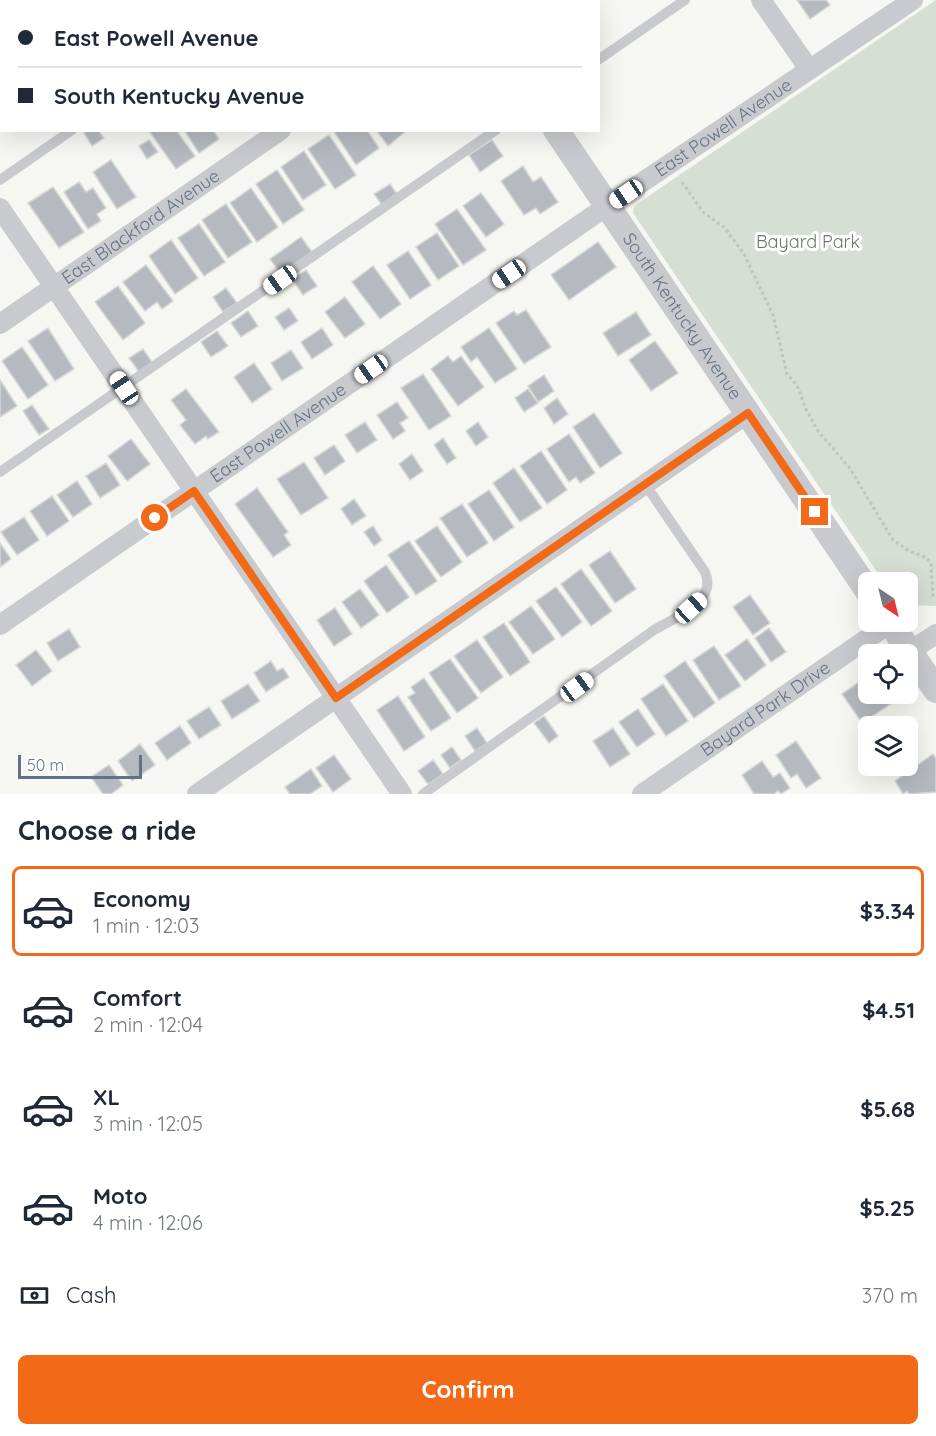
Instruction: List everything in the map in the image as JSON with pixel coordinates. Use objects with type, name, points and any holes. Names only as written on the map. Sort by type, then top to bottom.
[{"type":"street","points":[[761,0],[809,69]]},
{"type":"street","name":"East Powell Avenue","points":[[0,625],[607,206],[913,0]]},
{"type":"street","name":"East Blackford Avenue","points":[[0,324],[278,132]]},
{"type":"street","name":"South Kentucky Avenue","points":[[557,132],[858,576]]},
{"type":"street","points":[[0,208],[402,794]]},
{"type":"street","points":[[197,794],[748,413]]},
{"type":"street","name":"Bayard Park Drive","points":[[649,792],[876,632]]},
{"type":"street","points":[[918,646],[936,634]]},
{"type":"street","points":[[918,663],[936,690]]},
{"type":"lane","points":[[600,59],[685,0]]},
{"type":"lane","points":[[0,180],[69,132]]},
{"type":"lane","points":[[0,472],[493,132]]},
{"type":"lane","points":[[423,794],[654,630],[691,608],[708,590],[709,581],[705,572],[645,484]]},
{"type":"path","points":[[681,182],[703,212],[726,228],[744,254],[775,322],[787,374],[797,386],[818,431],[849,466],[893,540],[909,551],[927,558],[931,564],[933,598]]},
{"type":"green space","name":"Bayard Park","points":[[936,0],[936,606],[918,605],[918,572],[877,572],[633,213],[634,206]]},
{"type":"building","points":[[797,0],[826,0],[830,5],[810,19]]},
{"type":"building","points":[[100,132],[104,138],[92,146],[84,133]]},
{"type":"building","points":[[150,132],[177,132],[195,156],[176,169]]},
{"type":"building","points":[[185,132],[214,132],[219,139],[199,153]]},
{"type":"building","points":[[334,132],[368,132],[379,148],[356,165]]},
{"type":"building","points":[[378,132],[405,132],[388,146]]},
{"type":"building","points":[[329,135],[356,175],[335,189],[308,149]]},
{"type":"building","points":[[149,140],[158,152],[147,159],[139,146]]},
{"type":"building","points":[[492,140],[503,156],[480,172],[469,155]]},
{"type":"building","points":[[304,151],[326,185],[303,200],[281,167]]},
{"type":"building","points":[[111,160],[136,197],[117,209],[93,172]]},
{"type":"building","points":[[523,166],[533,182],[541,177],[558,202],[540,214],[536,208],[524,215],[501,181]]},
{"type":"building","points":[[277,170],[304,210],[283,224],[256,184]]},
{"type":"building","points":[[79,182],[86,192],[93,188],[106,208],[97,214],[101,221],[88,229],[64,192]]},
{"type":"building","points":[[390,184],[397,194],[382,205],[374,194]]},
{"type":"building","points":[[53,187],[84,232],[59,248],[28,203]]},
{"type":"building","points":[[251,188],[278,227],[257,242],[230,203]]},
{"type":"building","points":[[481,193],[504,224],[486,237],[463,206]]},
{"type":"building","points":[[226,204],[252,242],[228,258],[202,220]]},
{"type":"building","points":[[457,209],[486,250],[463,265],[435,224]]},
{"type":"building","points":[[199,224],[225,262],[204,276],[178,238]]},
{"type":"building","points":[[437,233],[459,266],[438,280],[416,247]]},
{"type":"building","points":[[301,237],[312,252],[281,274],[270,259]]},
{"type":"building","points":[[171,240],[198,278],[175,294],[149,256]]},
{"type":"building","points":[[598,242],[616,267],[569,300],[551,275]]},
{"type":"building","points":[[408,251],[431,285],[410,299],[387,265]]},
{"type":"building","points":[[146,265],[173,301],[162,309],[157,302],[145,311],[123,282]]},
{"type":"building","points":[[373,266],[401,304],[380,319],[352,282]]},
{"type":"building","points":[[306,270],[317,286],[303,295],[292,279]]},
{"type":"building","points":[[118,286],[145,323],[123,340],[95,302]]},
{"type":"building","points":[[226,288],[237,303],[223,312],[213,297]]},
{"type":"building","points":[[345,297],[365,324],[345,338],[325,312]]},
{"type":"building","points":[[289,308],[298,321],[284,330],[275,317]]},
{"type":"building","points":[[526,310],[551,347],[524,364],[496,323],[514,311],[517,315]]},
{"type":"building","points":[[248,311],[258,326],[241,337],[231,323]]},
{"type":"building","points":[[636,312],[651,335],[618,356],[603,333]]},
{"type":"building","points":[[48,328],[74,369],[55,381],[28,341]]},
{"type":"building","points":[[322,328],[333,345],[312,359],[301,342]]},
{"type":"building","points":[[489,328],[517,369],[495,383],[477,357],[471,362],[461,347]]},
{"type":"building","points":[[217,331],[228,346],[211,357],[201,342]]},
{"type":"building","points":[[655,341],[678,373],[651,391],[629,360]]},
{"type":"building","points":[[22,347],[48,385],[28,399],[2,361]]},
{"type":"building","points":[[143,349],[152,362],[139,372],[129,358]]},
{"type":"building","points":[[291,350],[303,368],[282,381],[271,363]]},
{"type":"building","points":[[448,356],[453,362],[461,356],[484,387],[458,406],[431,369]]},
{"type":"building","points":[[254,363],[272,389],[252,403],[234,377]]},
{"type":"building","points":[[423,374],[451,416],[429,430],[401,388]]},
{"type":"building","points":[[544,375],[554,391],[538,402],[528,386]]},
{"type":"building","points":[[0,380],[17,406],[0,417]]},
{"type":"building","points":[[186,389],[219,432],[208,439],[206,436],[195,444],[180,425],[186,420],[171,400]]},
{"type":"building","points":[[528,389],[538,403],[524,412],[515,398]]},
{"type":"building","points":[[557,398],[568,414],[554,424],[544,408]]},
{"type":"building","points":[[397,402],[408,418],[400,423],[405,431],[393,439],[377,415]]},
{"type":"building","points":[[32,405],[49,429],[39,435],[23,411]]},
{"type":"building","points":[[594,413],[622,453],[600,468],[573,427]]},
{"type":"building","points":[[365,422],[377,440],[357,453],[345,435]]},
{"type":"building","points":[[478,422],[488,437],[476,446],[466,431]]},
{"type":"building","points":[[569,434],[595,473],[580,483],[576,477],[569,482],[547,449]]},
{"type":"building","points":[[443,438],[456,458],[447,464],[434,445]]},
{"type":"building","points":[[131,439],[150,464],[127,481],[108,456]]},
{"type":"building","points":[[334,445],[345,461],[325,475],[314,458]]},
{"type":"building","points":[[541,451],[567,490],[547,504],[520,466]]},
{"type":"building","points":[[412,454],[423,471],[410,480],[399,464]]},
{"type":"building","points":[[304,462],[328,498],[301,515],[277,479]]},
{"type":"building","points":[[106,463],[120,485],[100,498],[86,476]]},
{"type":"building","points":[[514,468],[542,508],[520,522],[493,483]]},
{"type":"building","points":[[77,481],[92,504],[73,517],[57,495]]},
{"type":"building","points":[[257,488],[288,532],[284,535],[291,545],[273,557],[235,504]]},
{"type":"building","points":[[489,490],[514,527],[494,541],[468,504]]},
{"type":"building","points":[[52,496],[69,521],[47,536],[30,511]]},
{"type":"building","points":[[354,499],[366,516],[352,525],[341,509]]},
{"type":"building","points":[[462,504],[488,543],[467,557],[440,518]]},
{"type":"building","points":[[24,517],[39,540],[17,555],[1,532]]},
{"type":"building","points":[[373,526],[382,540],[374,546],[364,532]]},
{"type":"building","points":[[437,526],[462,562],[441,577],[415,541]]},
{"type":"building","points":[[409,541],[437,581],[416,595],[388,555]]},
{"type":"building","points":[[0,543],[11,559],[0,567]]},
{"type":"building","points":[[610,551],[636,589],[615,603],[589,565]]},
{"type":"building","points":[[386,565],[409,597],[387,613],[364,581]]},
{"type":"building","points":[[581,569],[612,611],[591,626],[561,584]]},
{"type":"building","points":[[556,587],[582,622],[562,637],[536,601]]},
{"type":"building","points":[[360,589],[379,615],[361,628],[342,602]]},
{"type":"building","points":[[750,595],[770,623],[753,635],[733,607]]},
{"type":"building","points":[[531,606],[555,639],[533,654],[509,622]]},
{"type":"building","points":[[335,608],[352,634],[334,646],[317,620]]},
{"type":"building","points":[[504,623],[530,662],[510,676],[483,637]]},
{"type":"building","points":[[769,628],[786,652],[771,662],[755,638]]},
{"type":"building","points":[[69,629],[80,647],[58,661],[47,643]]},
{"type":"building","points":[[747,639],[766,665],[745,681],[725,655]]},
{"type":"building","points":[[477,640],[503,677],[481,693],[454,656]]},
{"type":"building","points":[[714,646],[741,686],[719,700],[693,660]]},
{"type":"building","points":[[36,650],[52,671],[32,686],[16,665]]},
{"type":"building","points":[[450,659],[478,698],[457,713],[429,673]]},
{"type":"building","points":[[271,661],[277,671],[283,668],[289,677],[266,692],[254,673]]},
{"type":"building","points":[[685,661],[715,703],[694,718],[664,676]]},
{"type":"building","points":[[424,678],[451,718],[431,731],[408,697],[415,693],[411,687]]},
{"type":"building","points":[[858,683],[858,704],[890,704],[872,716],[858,717],[842,694]]},
{"type":"building","points":[[248,684],[260,701],[232,719],[221,701]]},
{"type":"building","points":[[663,684],[688,721],[666,736],[641,699]]},
{"type":"building","points":[[398,696],[425,737],[404,751],[377,710]]},
{"type":"building","points":[[209,707],[221,725],[199,739],[187,721]]},
{"type":"building","points":[[638,709],[655,734],[637,747],[619,722]]},
{"type":"building","points":[[544,716],[558,736],[549,743],[534,723]]},
{"type":"building","points":[[180,726],[191,743],[167,760],[155,743]]},
{"type":"building","points":[[477,728],[487,743],[475,751],[465,736]]},
{"type":"building","points":[[613,728],[630,754],[610,767],[593,741]]},
{"type":"building","points":[[796,741],[821,778],[806,788],[797,774],[791,778],[776,755]]},
{"type":"building","points":[[140,744],[155,765],[132,781],[118,761]]},
{"type":"building","points":[[452,747],[461,760],[450,768],[441,755]]},
{"type":"building","points":[[933,754],[936,758],[936,792],[909,794],[907,791],[903,794],[895,781],[902,776],[918,776],[918,765]]},
{"type":"building","points":[[334,755],[351,779],[333,792],[316,768]]},
{"type":"building","points":[[433,760],[443,774],[428,784],[418,771]]},
{"type":"building","points":[[762,761],[773,777],[780,773],[790,788],[781,794],[778,791],[774,794],[754,794],[742,775]]},
{"type":"building","points":[[109,765],[123,785],[111,794],[103,794],[91,777]]},
{"type":"building","points":[[311,769],[322,786],[310,794],[290,794],[285,787]]},
{"type":"route","points":[[155,518],[194,491],[336,698],[748,413],[815,512]]}]
